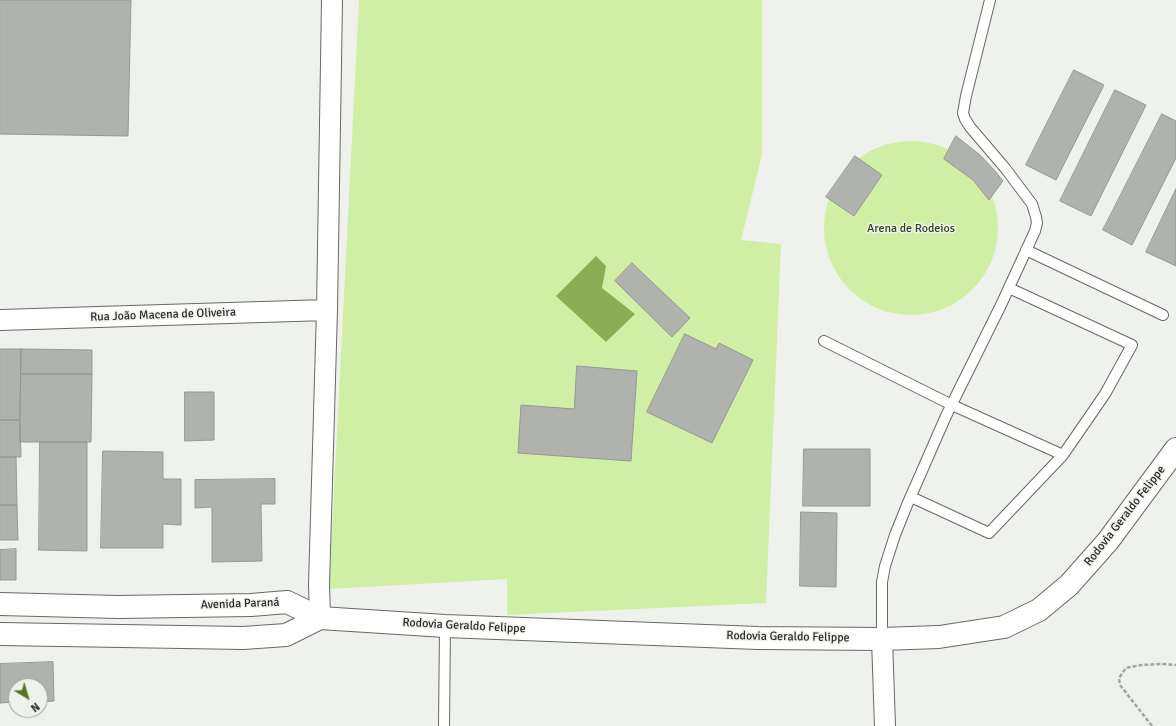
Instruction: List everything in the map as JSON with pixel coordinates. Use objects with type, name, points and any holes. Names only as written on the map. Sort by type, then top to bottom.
[{"type":"main road","name":"Rodovia Geraldo Felippe","points":[[320,618],[445,626],[758,638],[882,638],[939,636],[1004,627],[1039,610],[1069,585],[1108,541],[1176,449]]},
{"type":"main road","name":"Avenida Paraná","points":[[0,604],[118,607],[251,605],[287,602],[320,618]]},
{"type":"main road","points":[[176,606],[176,638]]},
{"type":"main road","points":[[117,636],[118,607]]},
{"type":"main road","points":[[0,634],[243,638],[286,635],[320,618]]},
{"type":"street","points":[[320,618],[319,584],[327,310],[332,0]]},
{"type":"street","name":"Rua João Macena de Oliveira","points":[[0,320],[327,310]]},
{"type":"street","points":[[882,638],[886,726]]},
{"type":"lane","points":[[882,638],[882,582],[885,566],[895,535],[910,497],[952,405],[1009,288],[1035,231],[1037,223],[1035,210],[1032,204],[1008,172],[970,127],[963,112],[990,0]]},
{"type":"lane","points":[[1026,250],[1163,314]]},
{"type":"lane","points":[[910,497],[989,533],[1063,455],[1105,394],[1132,345],[1009,288]]},
{"type":"lane","points":[[824,341],[952,405],[1063,455]]},
{"type":"lane","points":[[444,726],[445,626]]},
{"type":"path","points":[[1152,726],[1120,685],[1119,678],[1126,668],[1141,665],[1176,665]]},
{"type":"green space","points":[[359,0],[762,0],[762,155],[741,240],[781,244],[766,603],[507,615],[507,579],[329,589]]},
{"type":"green space","name":"Arena de Rodeios","points":[[911,141],[928,143],[952,151],[966,161],[978,173],[988,187],[994,203],[998,228],[996,245],[988,269],[978,283],[966,295],[952,305],[936,311],[911,315],[894,313],[870,305],[856,295],[844,283],[834,269],[828,253],[824,228],[826,211],[834,187],[844,173],[856,161],[870,151],[886,145]]},
{"type":"shaded area","points":[[596,256],[606,266],[602,288],[635,314],[606,342],[556,296]]},
{"type":"building","points":[[0,0],[131,0],[128,136],[0,134]]},
{"type":"building","points":[[1074,70],[1104,85],[1056,180],[1026,165]]},
{"type":"building","points":[[1115,90],[1146,105],[1091,216],[1060,201]]},
{"type":"building","points":[[1162,114],[1176,121],[1176,158],[1132,245],[1103,230]]},
{"type":"building","points":[[956,136],[980,155],[1003,181],[989,200],[973,180],[944,159]]},
{"type":"building","points":[[855,156],[882,175],[854,216],[826,197]]},
{"type":"building","points":[[1176,189],[1176,266],[1146,252]]},
{"type":"building","points":[[632,263],[690,318],[672,337],[615,281]]},
{"type":"building","points":[[685,334],[716,349],[719,343],[753,360],[712,443],[647,412]]},
{"type":"building","points":[[0,349],[21,349],[20,420],[0,420]]},
{"type":"building","points":[[21,349],[92,350],[92,374],[21,374]]},
{"type":"building","points":[[577,366],[637,371],[631,461],[518,453],[521,405],[574,409]]},
{"type":"building","points":[[21,374],[92,374],[91,442],[20,442]]},
{"type":"building","points":[[185,392],[214,392],[214,440],[185,441]]},
{"type":"building","points":[[0,420],[20,420],[21,457],[0,457]]},
{"type":"building","points":[[40,442],[87,442],[87,551],[39,550]]},
{"type":"building","points":[[804,449],[870,449],[870,506],[803,506]]},
{"type":"building","points":[[103,451],[163,452],[163,479],[181,479],[181,525],[163,524],[163,548],[101,548]]},
{"type":"building","points":[[0,457],[16,457],[17,505],[0,505]]},
{"type":"building","points":[[275,479],[275,504],[261,504],[262,561],[212,562],[212,507],[195,508],[195,480]]},
{"type":"building","points":[[0,505],[17,505],[18,540],[0,540]]},
{"type":"building","points":[[801,512],[837,513],[836,587],[800,586]]},
{"type":"building","points":[[16,549],[16,580],[0,580],[0,550]]},
{"type":"building","points":[[53,662],[54,701],[48,701],[48,678],[8,678],[8,702],[0,703],[0,664]]}]
